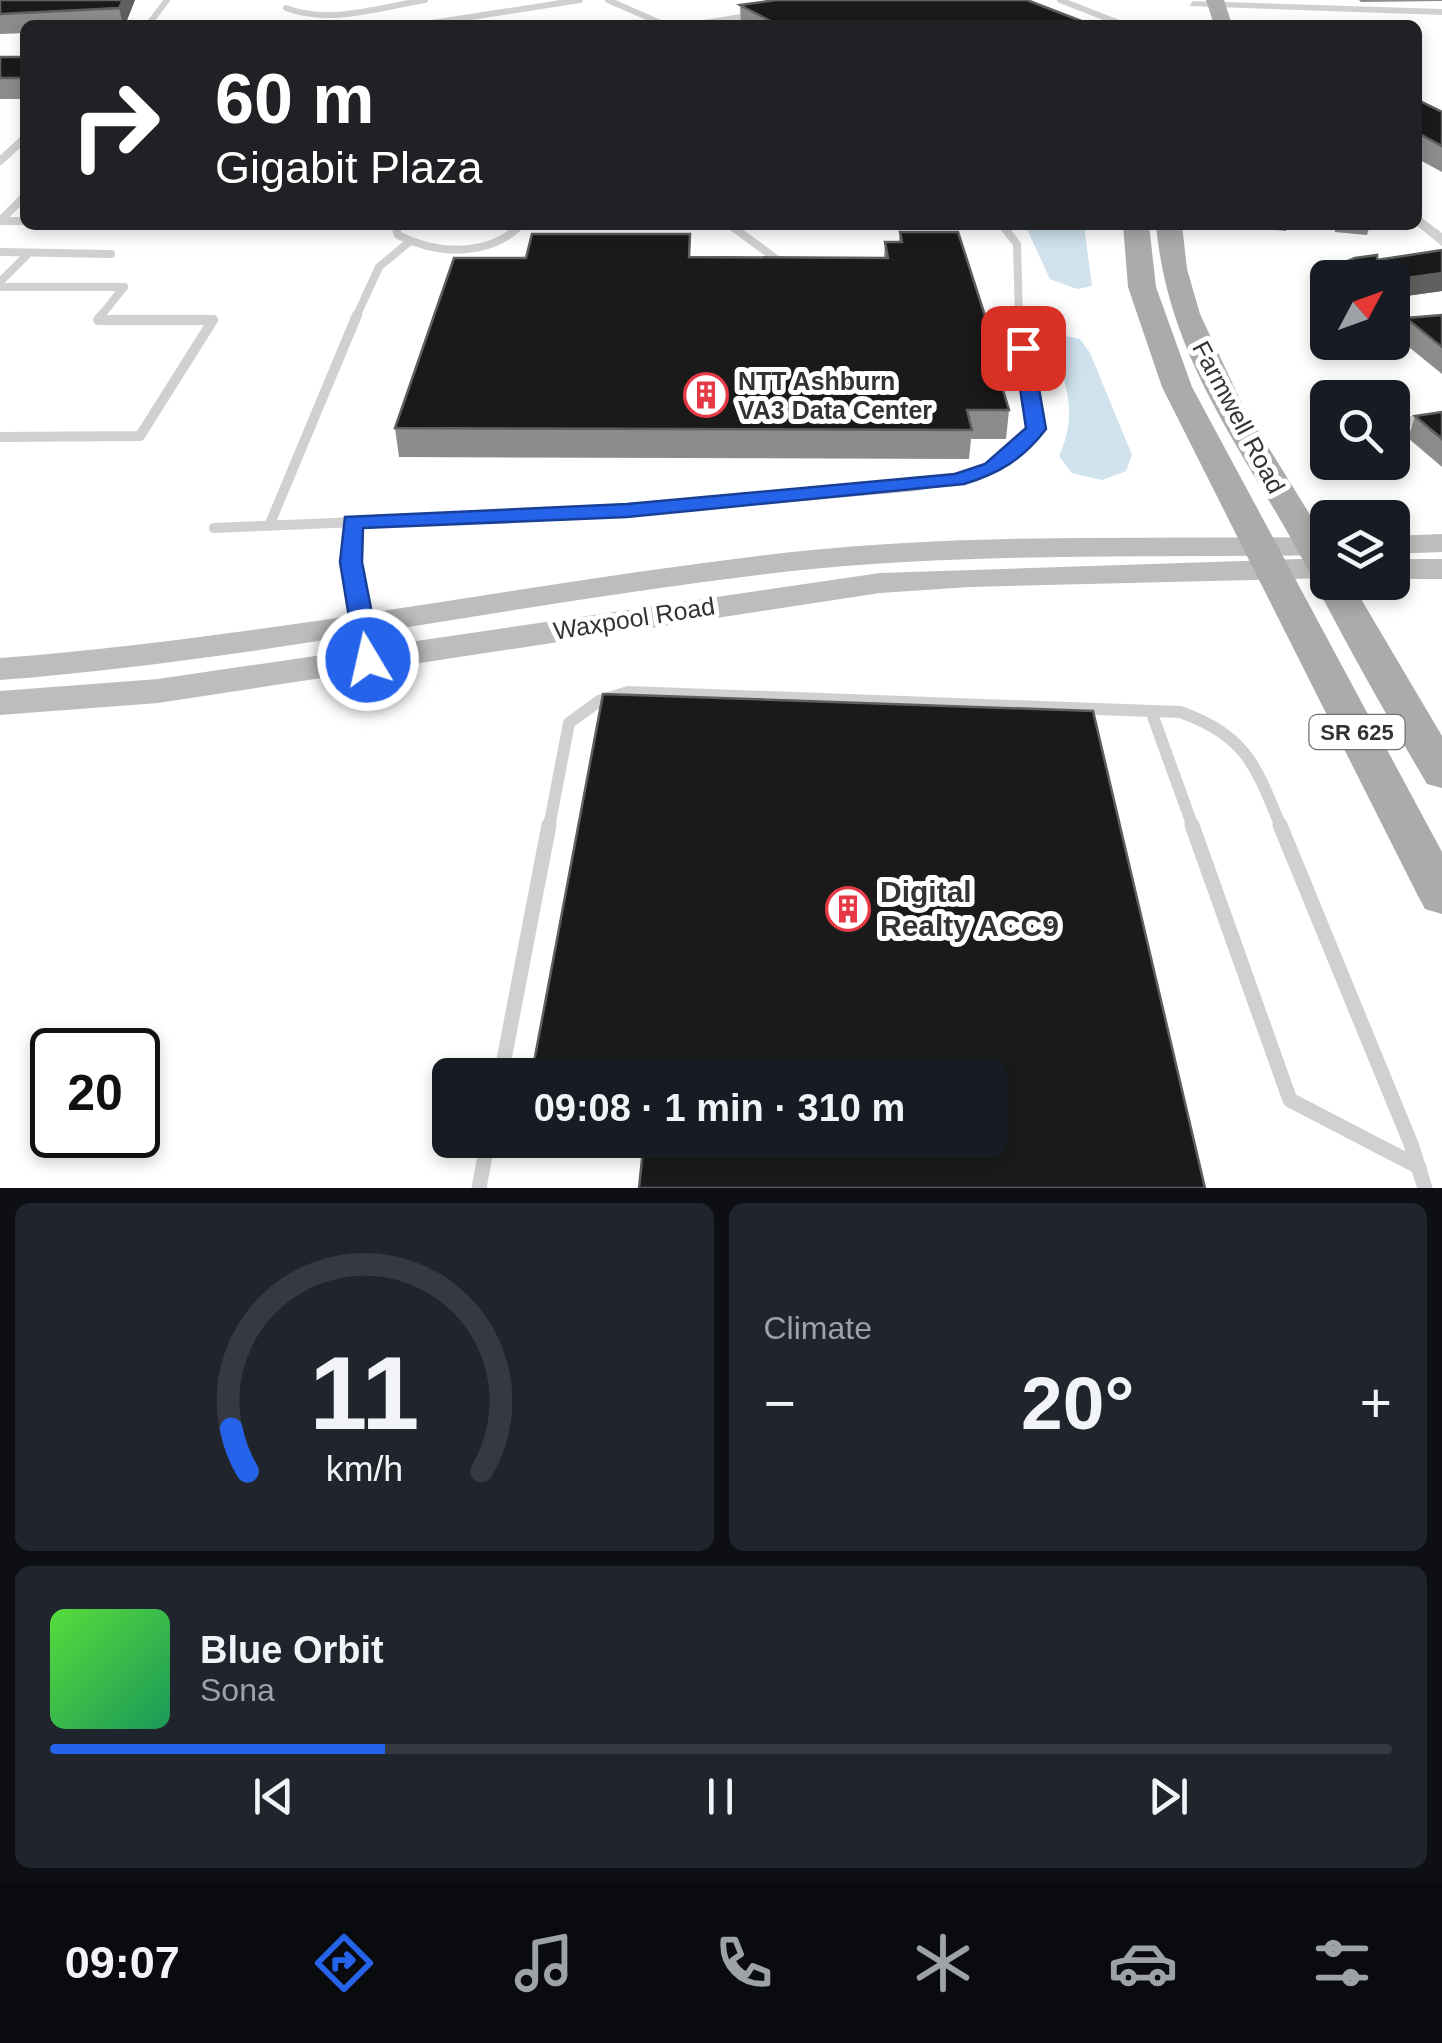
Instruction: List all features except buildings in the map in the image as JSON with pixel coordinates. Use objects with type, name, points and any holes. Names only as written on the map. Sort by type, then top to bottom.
[{"type":"main road","name":"Farmwell Road","points":[[1136,230],[1142,287],[1177,387],[1264,557]]},
{"type":"main road","name":"Farmwell Road","points":[[1169,230],[1169,254],[1177,286],[1212,375],[1310,539]]},
{"type":"main road","points":[[1410,544],[1442,543]]},
{"type":"main road","name":"Waxpool Road","points":[[0,669],[366,644],[880,583],[1264,557],[1310,562]]},
{"type":"main road","name":"SR 625","points":[[1264,557],[1442,896]]},
{"type":"main road","points":[[1410,569],[1442,570]]},
{"type":"main road","name":"SR 625","points":[[1345,600],[1442,774]]},
{"type":"main road","name":"Waxpool Road","points":[[0,703],[158,691],[366,644]]},
{"type":"street","points":[[1192,2],[1219,10],[1442,12]]},
{"type":"street","points":[[1422,223],[1442,241]]},
{"type":"lane","points":[[152,20],[168,0]]},
{"type":"lane","points":[[286,8],[293,13],[324,14],[424,0]]},
{"type":"lane","points":[[451,20],[580,0]]},
{"type":"lane","points":[[608,0],[654,20]]},
{"type":"lane","points":[[1060,0],[1111,20]]},
{"type":"lane","points":[[724,20],[763,14]]},
{"type":"lane","points":[[0,161],[20,143]]},
{"type":"lane","points":[[0,221],[20,201]]},
{"type":"lane","points":[[397,230],[409,242],[435,248],[467,248],[506,238],[515,230]]},
{"type":"lane","points":[[737,230],[795,272]]},
{"type":"lane","points":[[214,528],[627,510],[916,486],[957,480],[992,469],[1036,429],[1018,301],[1017,244],[1006,230]]},
{"type":"lane","points":[[268,526],[378,267],[409,242]]},
{"type":"lane","points":[[0,252],[111,254]]},
{"type":"lane","points":[[0,284],[29,253]]},
{"type":"lane","points":[[0,284],[124,286],[98,320],[214,320],[140,436],[0,437]]},
{"type":"lane","points":[[1410,421],[1419,420]]},
{"type":"lane","points":[[352,522],[351,562],[366,644]]},
{"type":"lane","points":[[504,1058],[569,723],[600,701],[628,692],[1180,712],[1223,727],[1243,744],[1264,786],[1425,1188]]},
{"type":"lane","points":[[1150,710],[1290,1100],[1418,1167]]},
{"type":"lane","points":[[479,1188],[485,1158]]},
{"type":"water","points":[[1027,230],[1085,230],[1092,286],[1077,289],[1050,279]]},
{"type":"water","points":[[1061,335],[1080,339],[1090,353],[1132,455],[1126,471],[1102,480],[1072,473],[1059,456],[1069,412],[1051,342]]},
{"type":"place","name":"NTT Ashburn VA3 Data Center","points":[[706,395]]},
{"type":"place","name":"Digital Realty ACC9","points":[[848,909]]},
{"type":"route","points":[[368,660],[351,562],[352,522],[627,510],[957,480],[992,469],[1036,429],[1023,348]]}]
